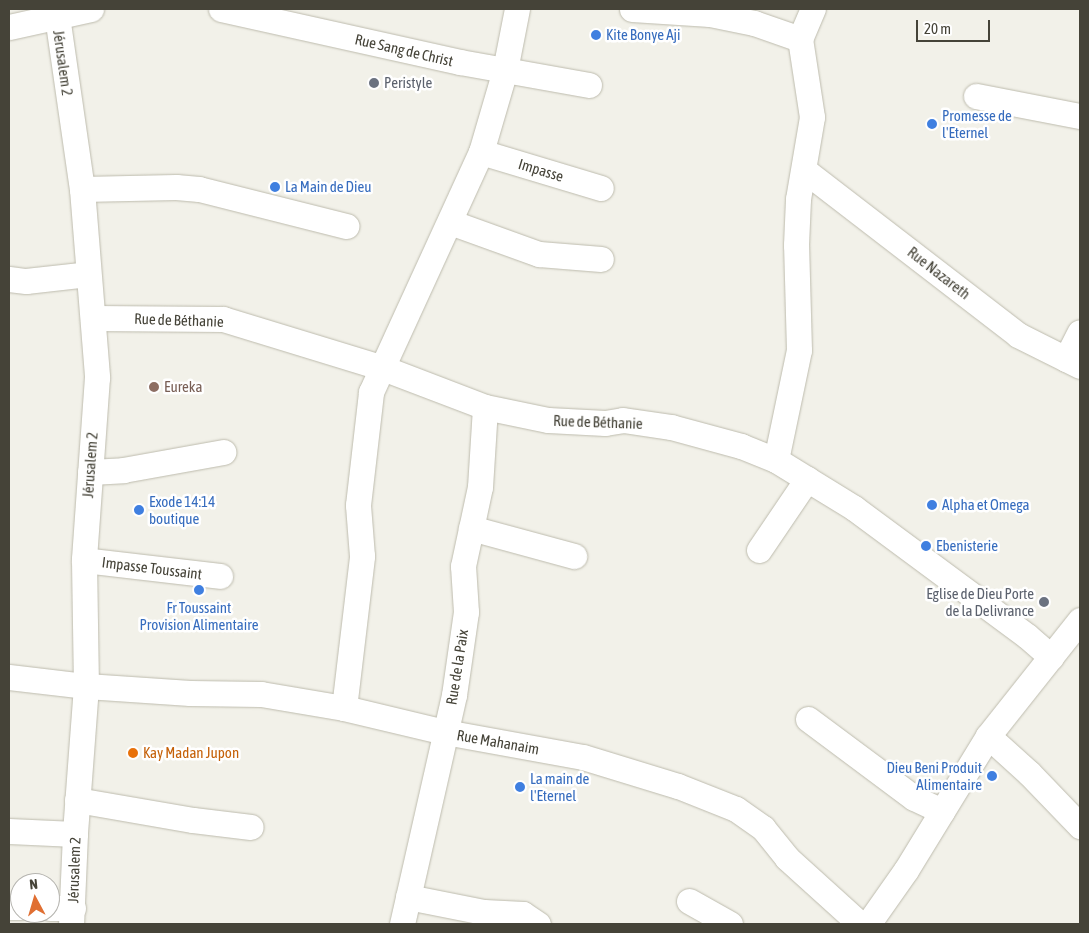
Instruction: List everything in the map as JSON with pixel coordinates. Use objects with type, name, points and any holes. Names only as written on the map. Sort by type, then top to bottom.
[{"type":"street","points":[[9,27],[56,13],[91,9]]},
{"type":"street","name":"Rue Sang de Christ","points":[[220,9],[450,60],[589,85]]},
{"type":"street","points":[[344,708],[362,556],[358,505],[371,392],[481,152],[505,70],[517,9]]},
{"type":"street","points":[[632,9],[710,11],[754,23],[800,39]]},
{"type":"street","points":[[776,460],[799,350],[796,245],[798,199],[812,117],[800,39],[813,9]]},
{"type":"street","name":"Jérusalem 2","points":[[56,13],[82,189],[97,377],[84,560],[86,686],[74,834],[65,913]]},
{"type":"street","points":[[976,96],[1080,116]]},
{"type":"street","name":"Impasse","points":[[481,152],[601,188]]},
{"type":"street","name":"Rue Nazareth","points":[[804,170],[1018,335],[1073,363]]},
{"type":"street","points":[[82,189],[176,187],[199,189],[346,226]]},
{"type":"street","points":[[450,222],[539,254],[601,259]]},
{"type":"street","points":[[9,279],[26,281],[88,274]]},
{"type":"street","name":"Rue de Béthanie","points":[[93,318],[224,319],[383,368],[485,407],[548,420],[605,423],[623,420],[671,427],[741,446],[776,460],[854,508],[1027,636],[1051,657]]},
{"type":"street","points":[[1073,363],[1080,332]]},
{"type":"street","name":"Rue de la Paix","points":[[402,924],[454,695],[466,612],[463,566],[480,487],[485,407]]},
{"type":"street","points":[[90,472],[123,470],[223,452]]},
{"type":"street","points":[[759,550],[807,479]]},
{"type":"street","points":[[472,528],[574,556]]},
{"type":"street","name":"Impasse Toussaint","points":[[84,560],[220,576]]},
{"type":"street","points":[[868,924],[906,870],[988,736],[1051,657],[1076,635]]},
{"type":"street","name":"Rue Mahanaim","points":[[9,677],[86,686],[190,693],[261,694],[344,708],[445,732],[583,757],[678,786],[736,809],[763,828],[787,858],[860,924]]},
{"type":"street","points":[[808,719],[914,798],[942,811]]},
{"type":"street","points":[[988,736],[1028,773],[1080,826]]},
{"type":"street","points":[[77,800],[251,827]]},
{"type":"street","points":[[9,830],[74,834]]},
{"type":"street","points":[[408,897],[484,912],[523,914],[538,924]]},
{"type":"street","points":[[689,902],[730,924]]},
{"type":"place","name":"Kite Bonye Aji","points":[[596,35]]},
{"type":"place","name":"Peristyle","points":[[374,83]]},
{"type":"place","name":"Promesse de l'Eternel","points":[[932,124]]},
{"type":"place","name":"La Main de Dieu","points":[[275,187]]},
{"type":"place","name":"Eureka","points":[[154,387]]},
{"type":"place","name":"Alpha et Omega","points":[[932,505]]},
{"type":"place","name":"Exode 14:14 boutique","points":[[139,510]]},
{"type":"place","name":"Ebenisterie","points":[[926,546]]},
{"type":"place","name":"Fr Toussaint Provision Alimentaire","points":[[199,590]]},
{"type":"place","name":"Eglise de Dieu Porte de la Delivrance","points":[[1044,602]]},
{"type":"place","name":"Kay Madan Jupon","points":[[133,753]]},
{"type":"place","name":"Dieu Beni Produit Alimentaire","points":[[992,776]]},
{"type":"place","name":"La main de l'Eternel","points":[[520,787]]}]
